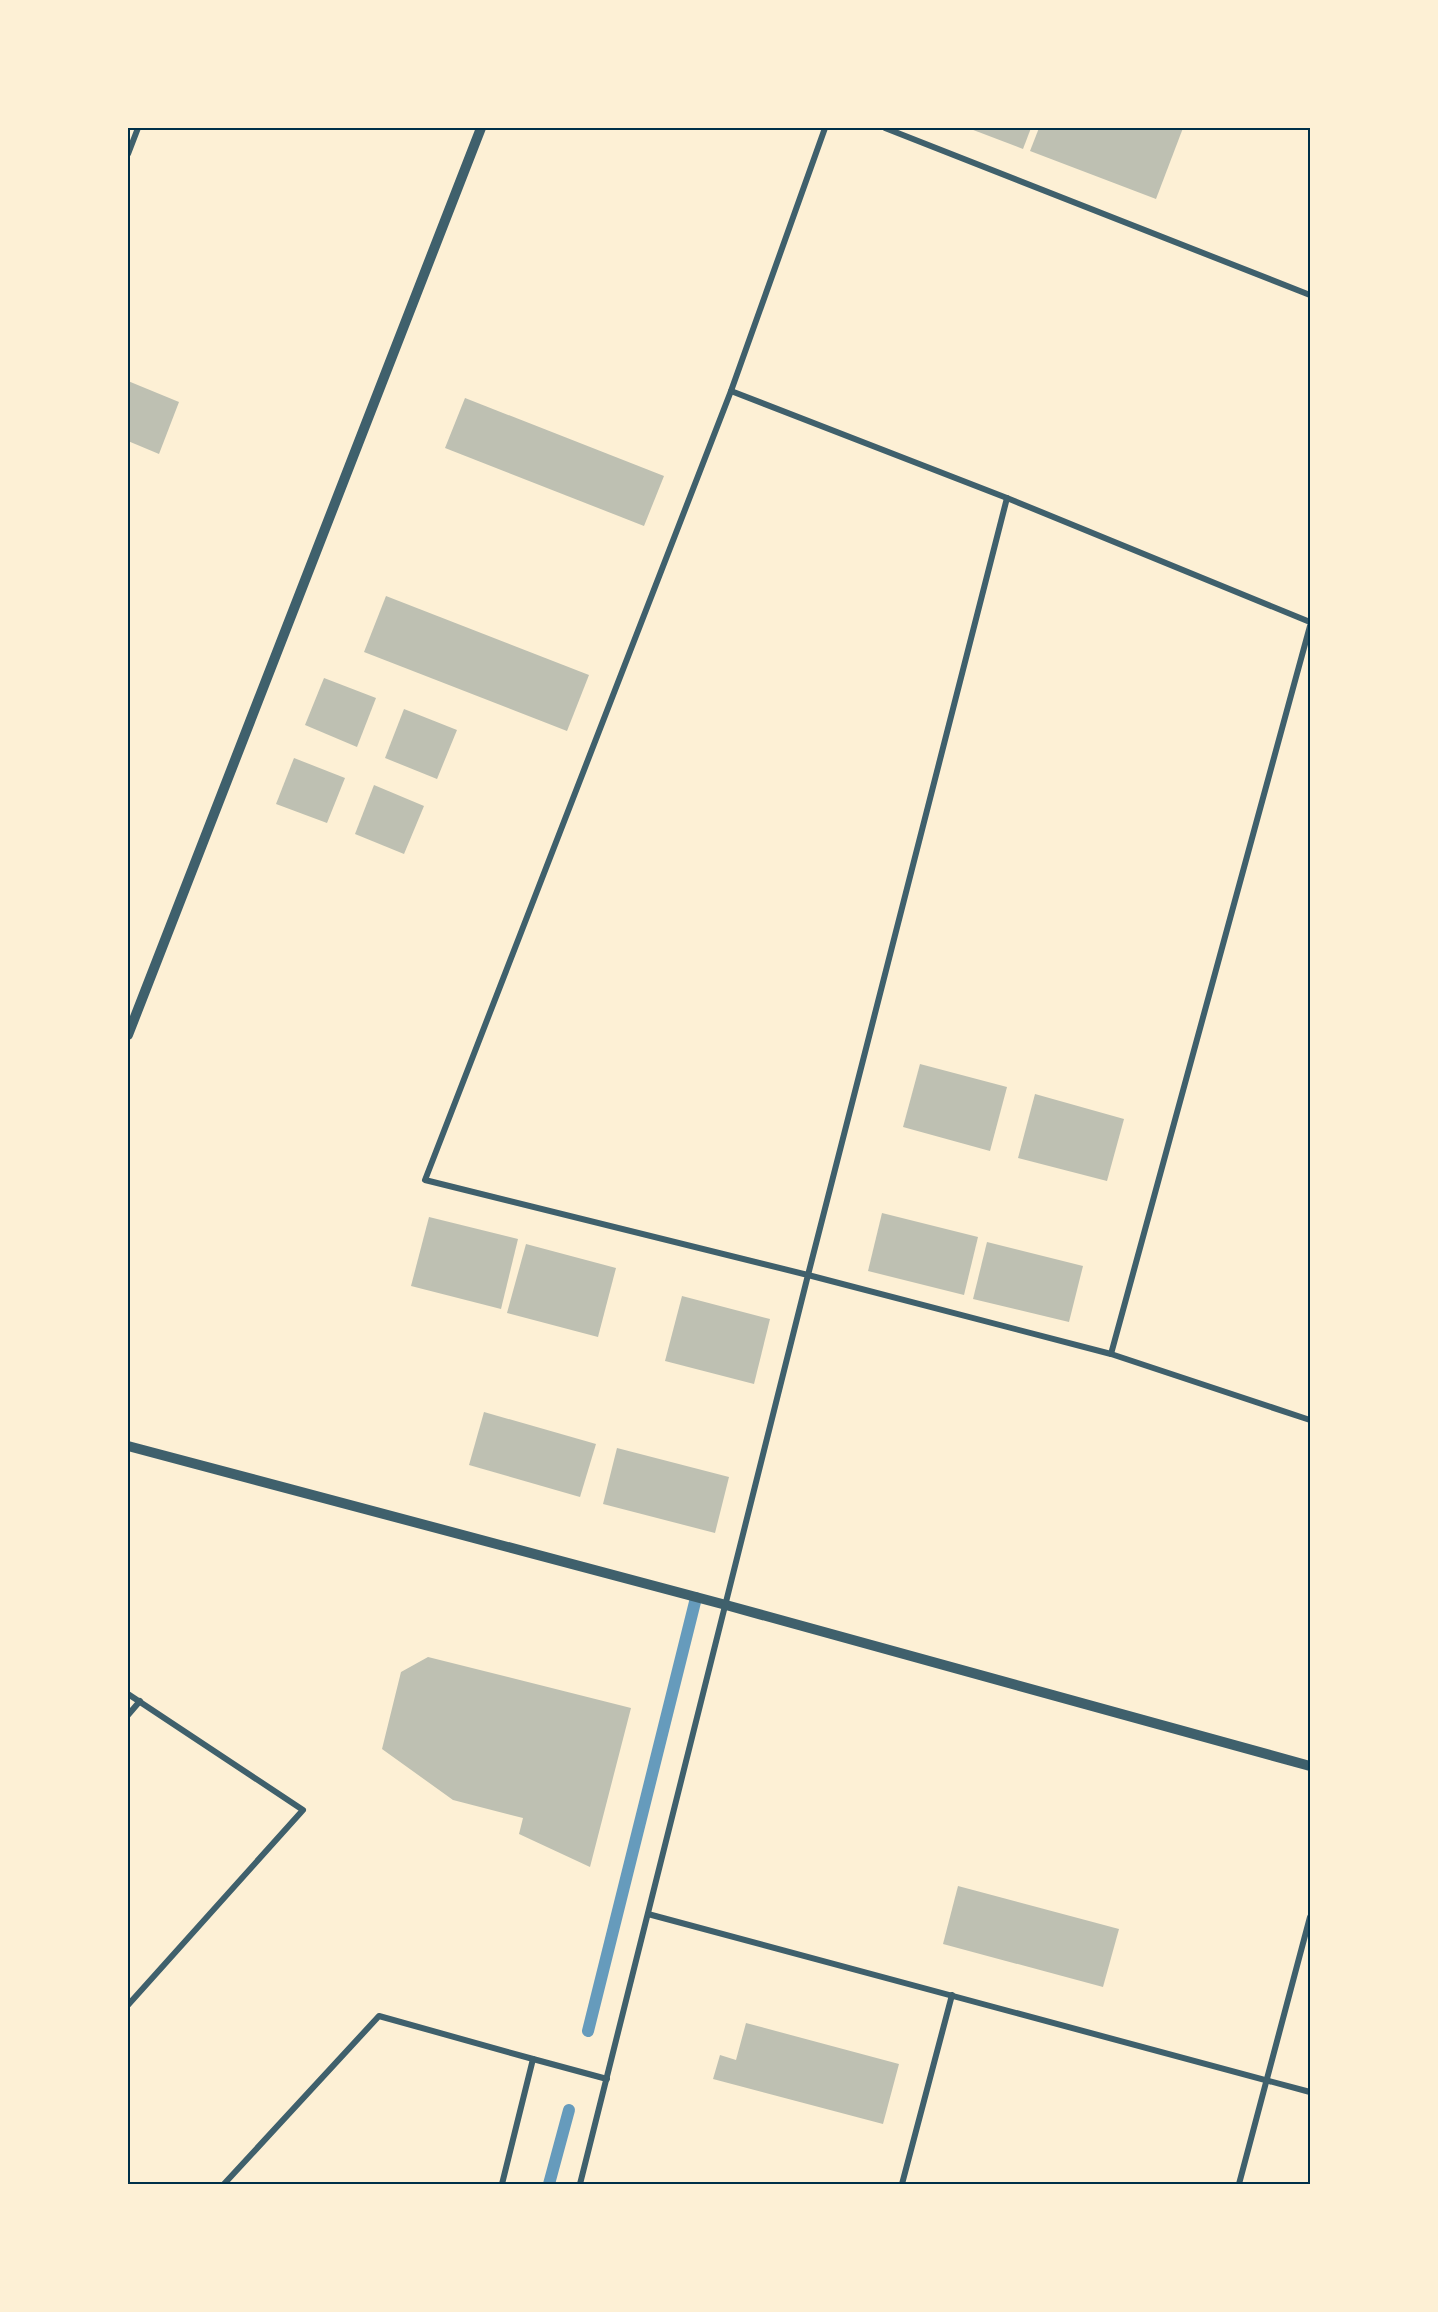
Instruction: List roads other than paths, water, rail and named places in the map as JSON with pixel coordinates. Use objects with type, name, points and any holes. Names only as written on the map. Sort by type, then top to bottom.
[{"type":"street","points":[[128,154],[138,128]]},
{"type":"street","points":[[128,1035],[480,128]]},
{"type":"street","points":[[825,128],[731,391],[425,1180],[1111,1353],[1311,1420]]},
{"type":"street","points":[[885,128],[1311,295]]},
{"type":"street","points":[[731,391],[1007,498],[1311,624],[1111,1353]]},
{"type":"street","points":[[580,2184],[808,1275],[1007,498]]},
{"type":"street","points":[[128,1446],[726,1605],[1311,1766]]},
{"type":"street","points":[[128,1694],[303,1810],[128,2005]]},
{"type":"street","points":[[128,1715],[140,1701]]},
{"type":"street","points":[[648,1914],[1311,2092]]},
{"type":"street","points":[[1239,2184],[1311,1917]]},
{"type":"street","points":[[902,2184],[952,1995]]},
{"type":"street","points":[[224,2184],[379,2016],[607,2079]]},
{"type":"street","points":[[502,2184],[532,2059]]},
{"type":"waterway","points":[[588,2031],[696,1598]]},
{"type":"waterway","points":[[549,2184],[569,2110]]}]
